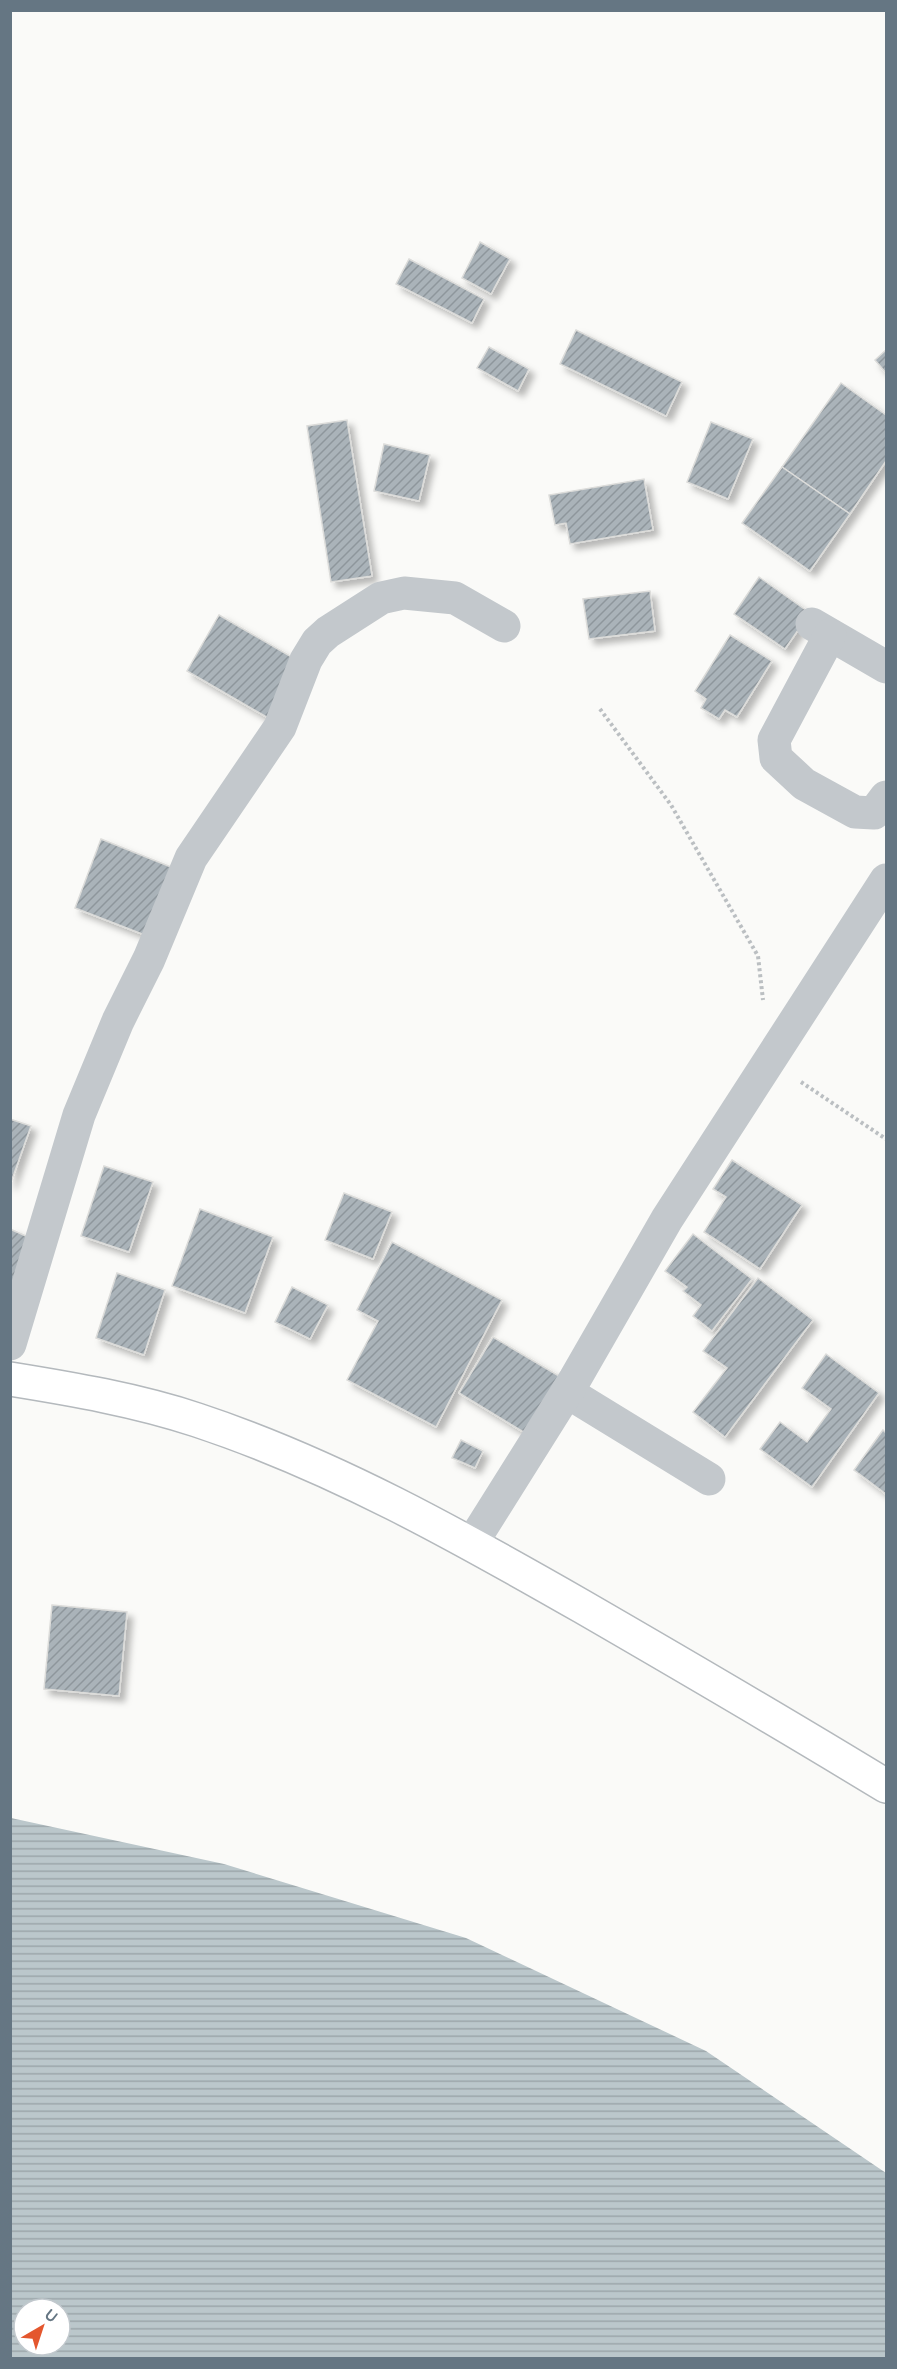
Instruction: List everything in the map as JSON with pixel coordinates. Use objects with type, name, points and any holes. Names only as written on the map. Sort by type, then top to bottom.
[{"type":"highway","points":[[10,1379],[66,1388],[196,1419],[341,1478],[472,1543],[756,1707],[886,1786]]},
{"type":"street","points":[[10,1344],[79,1115],[118,1021],[149,959],[191,858],[280,727],[306,660],[317,642],[328,632],[381,598],[404,592],[455,598],[504,626]]},
{"type":"street","points":[[886,667],[821,629],[774,740],[776,758],[804,784],[855,812],[874,813],[886,797]]},
{"type":"street","points":[[472,1543],[567,1392],[667,1220],[771,1062],[886,880]]},
{"type":"street","points":[[567,1392],[709,1479]]},
{"type":"path","points":[[600,709],[671,805],[758,956],[764,1003]]},
{"type":"path","points":[[771,1062],[886,1139]]},
{"type":"shaded area","points":[[11,1818],[224,1864],[466,1938],[706,2051],[886,2173],[886,2358],[11,2358]]},
{"type":"building","points":[[480,242],[510,259],[491,294],[462,278]]},
{"type":"building","points":[[409,259],[484,299],[472,323],[396,284]]},
{"type":"building","points":[[576,330],[682,382],[666,416],[560,364]]},
{"type":"building","points":[[489,347],[529,369],[518,391],[477,368]]},
{"type":"building","points":[[886,350],[886,373],[875,360]]},
{"type":"building","points":[[841,383],[886,415],[886,461],[850,514],[782,467]]},
{"type":"building","points":[[347,420],[372,576],[331,582],[307,426]]},
{"type":"building","points":[[711,422],[753,439],[728,499],[687,482]]},
{"type":"building","points":[[384,444],[430,455],[419,501],[374,491]]},
{"type":"building","points":[[782,467],[850,514],[810,571],[742,523]]},
{"type":"building","points":[[644,479],[653,530],[570,544],[566,523],[555,525],[549,495]]},
{"type":"building","points":[[759,577],[810,613],[785,649],[734,614]]},
{"type":"building","points":[[650,591],[655,631],[589,639],[583,599]]},
{"type":"building","points":[[219,615],[302,663],[270,719],[187,671]]},
{"type":"building","points":[[730,635],[772,661],[737,717],[725,710],[719,719],[701,708],[706,699],[695,691]]},
{"type":"building","points":[[101,839],[181,871],[155,939],[75,908]]},
{"type":"building","points":[[10,1119],[31,1126],[10,1185]]},
{"type":"building","points":[[732,1160],[802,1205],[760,1269],[704,1232],[726,1197],[713,1189]]},
{"type":"building","points":[[104,1166],[153,1182],[129,1252],[81,1236]]},
{"type":"building","points":[[344,1193],[392,1212],[373,1259],[325,1240]]},
{"type":"building","points":[[200,1209],[273,1237],[245,1313],[172,1286]]},
{"type":"building","points":[[10,1229],[35,1240],[10,1296]]},
{"type":"building","points":[[693,1234],[752,1279],[712,1331],[693,1316],[701,1305],[683,1291],[687,1287],[665,1271]]},
{"type":"building","points":[[392,1242],[502,1300],[436,1427],[347,1380],[378,1321],[357,1310]]},
{"type":"building","points":[[117,1273],[165,1290],[144,1355],[96,1338]]},
{"type":"building","points":[[758,1278],[813,1320],[725,1437],[693,1412],[727,1368],[703,1351]]},
{"type":"building","points":[[292,1287],[328,1305],[310,1339],[275,1322]]},
{"type":"building","points":[[493,1337],[559,1376],[525,1433],[459,1393]]},
{"type":"building","points":[[826,1354],[879,1393],[812,1487],[760,1449],[780,1422],[807,1442],[831,1409],[802,1388]]},
{"type":"building","points":[[883,1430],[886,1433],[886,1494],[854,1470]]},
{"type":"building","points":[[461,1440],[483,1451],[475,1468],[452,1458]]},
{"type":"building","points":[[52,1605],[127,1612],[119,1696],[44,1689]]}]
